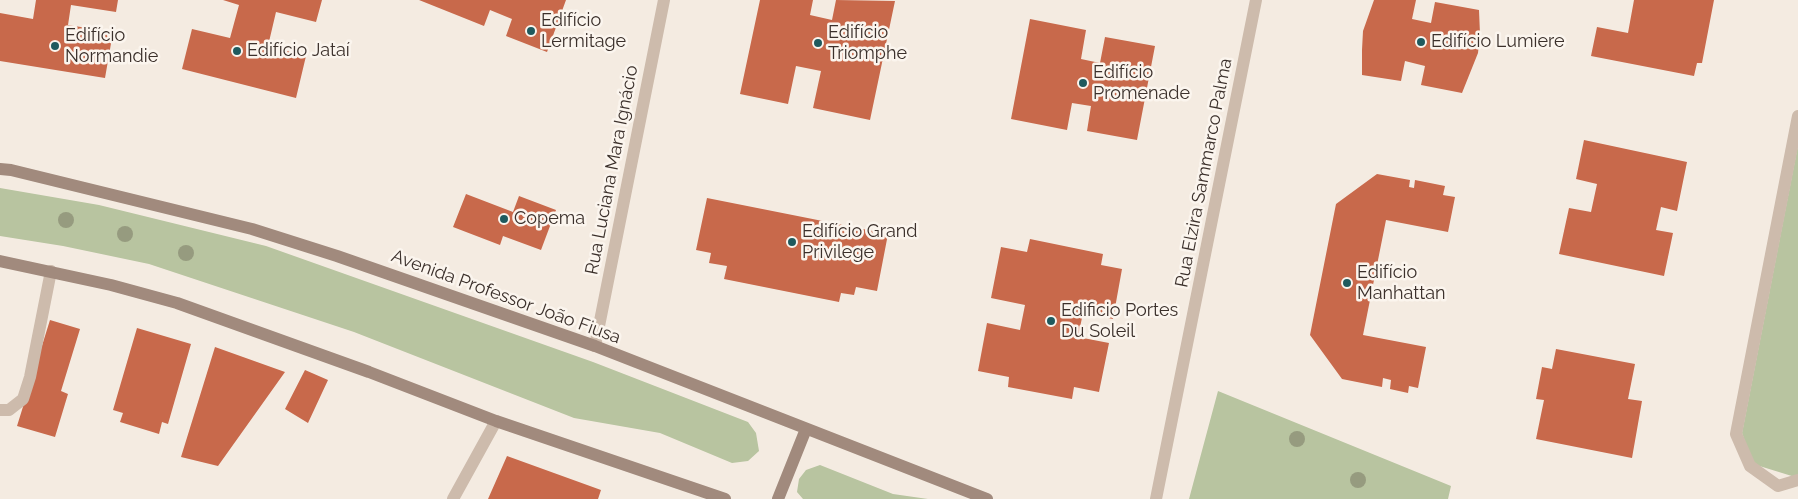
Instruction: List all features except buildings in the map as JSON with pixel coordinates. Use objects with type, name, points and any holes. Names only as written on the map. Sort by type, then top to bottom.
[{"type":"main road","name":"Avenida Professor João Fiusa","points":[[0,169],[11,170],[252,229],[337,256],[595,346],[987,499]]},
{"type":"main road","points":[[0,261],[50,271],[177,303],[369,372],[496,422],[725,499]]},
{"type":"main road","points":[[778,499],[806,429]]},
{"type":"street","name":"Rua Luciana Mara Ignácio","points":[[595,346],[664,0]]},
{"type":"street","name":"Rua Elzira Sammarco Palma","points":[[1156,499],[1256,0]]},
{"type":"street","points":[[1778,486],[1750,466],[1736,434],[1798,116]]},
{"type":"street","points":[[0,410],[9,410],[23,399],[30,377],[50,271]]},
{"type":"street","points":[[453,499],[496,422]]},
{"type":"street","points":[[1778,486],[1798,480]]},
{"type":"street","points":[[1777,499],[1778,486]]},
{"type":"green space","points":[[1798,145],[1798,475],[1795,477],[1753,464],[1742,433]]},
{"type":"green space","points":[[0,188],[99,205],[266,246],[593,362],[748,422],[756,433],[759,451],[748,461],[732,463],[660,433],[574,418],[354,332],[149,264],[63,246],[0,236]]},
{"type":"green space","points":[[1218,391],[1451,486],[1448,499],[1189,499]]},
{"type":"green space","points":[[820,465],[893,494],[928,499],[803,499],[797,492],[799,479],[806,470]]},
{"type":"place","name":"Edifício Lermitage","points":[[531,31]]},
{"type":"place","name":"Edifício Lumiere","points":[[1421,42]]},
{"type":"place","name":"Edifício Triomphe","points":[[818,43]]},
{"type":"place","name":"Edifício Normandie","points":[[55,46]]},
{"type":"place","name":"Edifício Jataí","points":[[237,51]]},
{"type":"place","name":"Edifício Promenade","points":[[1083,83]]},
{"type":"place","name":"Copema","points":[[504,219]]},
{"type":"place","name":"Edifício Grand Privilege","points":[[792,242]]},
{"type":"place","name":"Edifício Manhattan","points":[[1347,283]]},
{"type":"place","name":"Edificio Portes Du Soleil","points":[[1051,321]]}]
